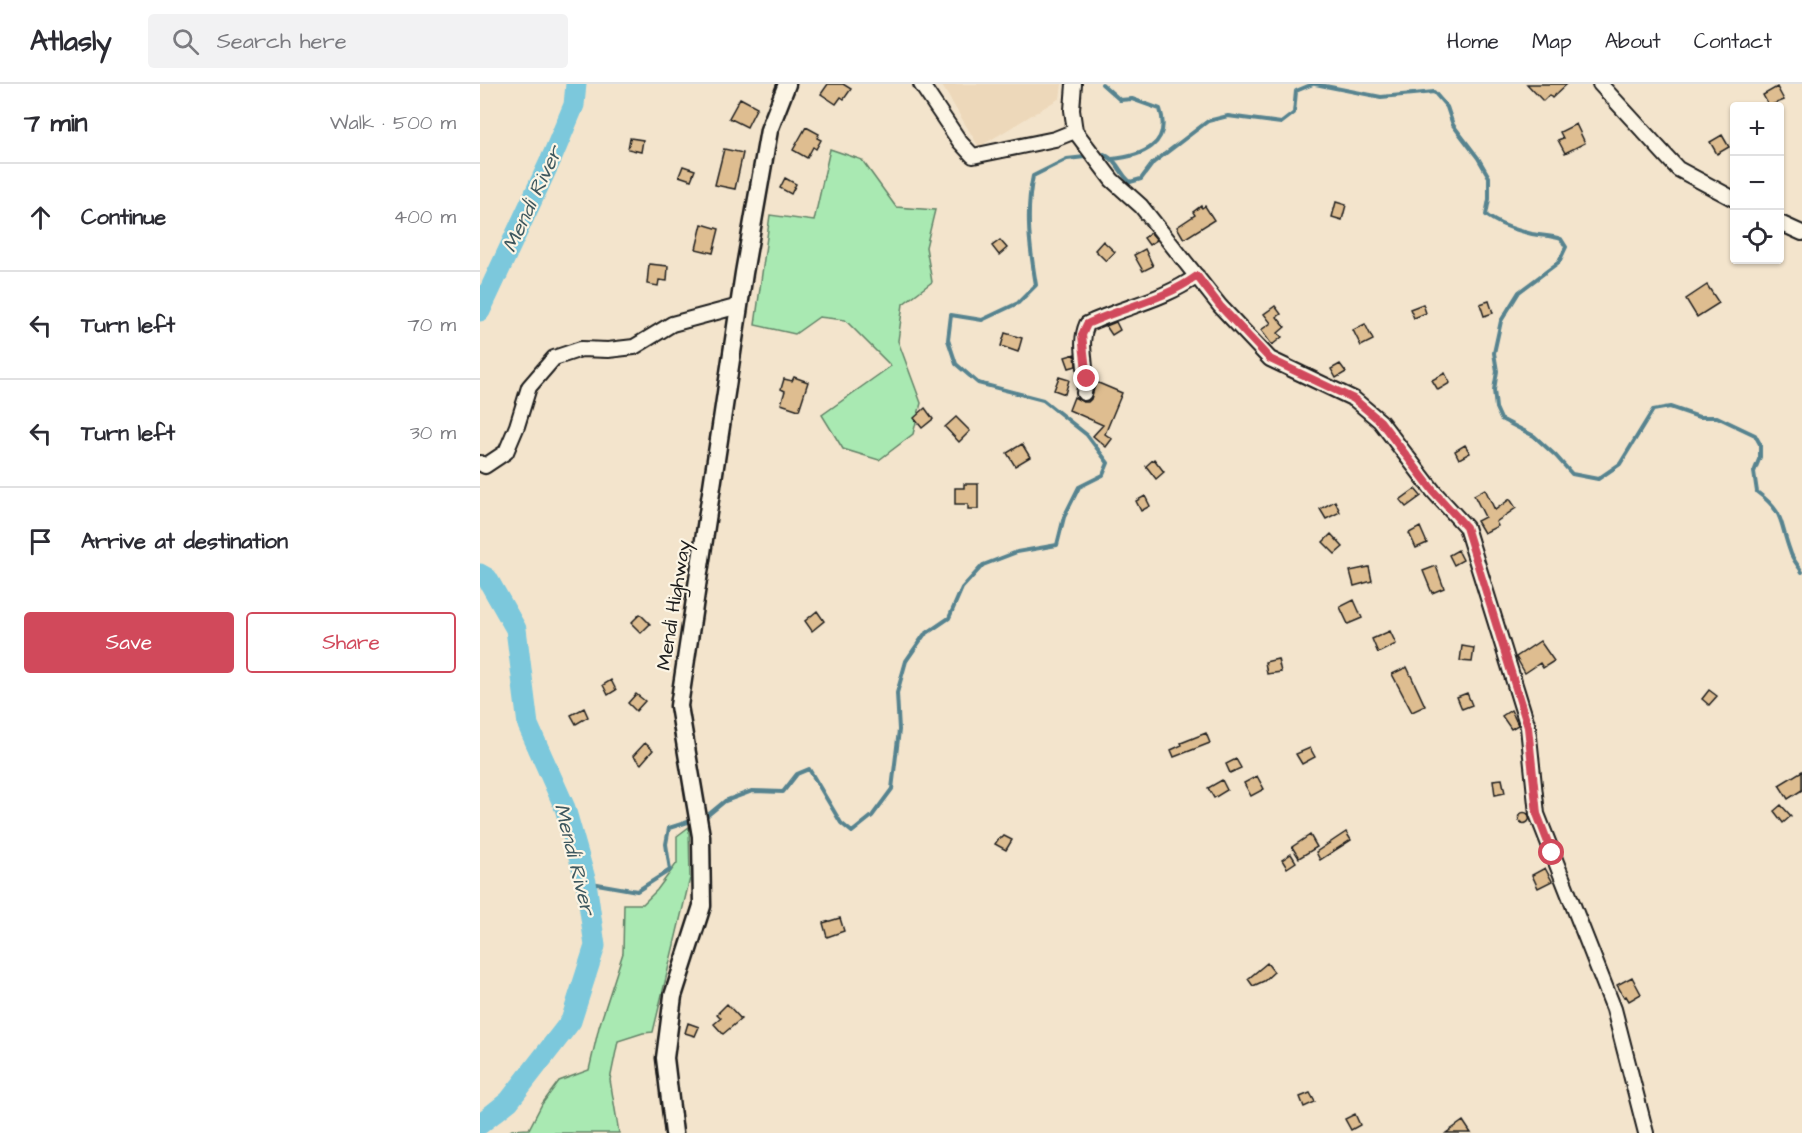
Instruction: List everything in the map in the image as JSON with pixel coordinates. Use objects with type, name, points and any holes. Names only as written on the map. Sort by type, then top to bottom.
[{"type":"main road","name":"Mendi Highway","points":[[674,1133],[665,1058],[673,996],[702,906],[701,836],[679,706],[740,306],[770,130],[787,84]]},
{"type":"street","points":[[921,84],[960,142],[973,156],[1055,139],[1076,131]]},
{"type":"street","points":[[1074,84],[1072,110],[1076,131],[1112,180],[1141,206],[1220,306],[1270,359],[1354,399],[1380,421],[1434,492],[1466,527],[1528,727],[1537,814],[1614,1009],[1646,1133]]},
{"type":"street","points":[[1600,84],[1678,169],[1730,197]]},
{"type":"street","points":[[1784,224],[1802,233]]},
{"type":"street","points":[[1084,393],[1087,379],[1082,335],[1087,324],[1169,293],[1197,276]]},
{"type":"street","points":[[480,463],[484,466],[506,452],[529,387],[554,358],[581,349],[608,350],[634,347],[672,324],[740,306]]},
{"type":"shaded area","points":[[941,84],[1062,84],[1060,98],[979,147]]},
{"type":"green space","points":[[830,149],[862,160],[896,207],[935,210],[926,247],[932,282],[903,304],[898,341],[921,403],[913,434],[879,460],[843,449],[822,415],[891,366],[845,320],[819,317],[795,334],[755,325],[770,215],[814,221]]},
{"type":"green space","points":[[689,827],[690,878],[653,1032],[618,1041],[610,1080],[619,1133],[507,1133],[512,1130],[529,1129],[542,1104],[559,1081],[589,1070],[599,1027],[623,953],[624,904],[643,904],[657,890],[677,863],[677,836]]},
{"type":"building","points":[[828,84],[843,84],[851,89],[844,99],[841,97],[836,104],[821,94]]},
{"type":"building","points":[[1527,84],[1567,84],[1552,98],[1549,95],[1543,101]]},
{"type":"building","points":[[1777,87],[1784,100],[1767,102],[1763,95]]},
{"type":"building","points":[[740,98],[757,107],[747,127],[729,118]]},
{"type":"building","points":[[1576,124],[1585,143],[1565,153],[1558,140],[1563,138],[1560,132]]},
{"type":"building","points":[[806,127],[819,134],[817,138],[821,140],[816,149],[813,147],[807,158],[793,150]]},
{"type":"building","points":[[1722,135],[1729,147],[1717,154],[1710,142]]},
{"type":"building","points":[[630,138],[643,140],[641,152],[628,149]]},
{"type":"building","points":[[724,149],[743,153],[735,189],[715,185]]},
{"type":"building","points":[[683,166],[695,170],[691,180],[679,176]]},
{"type":"building","points":[[785,178],[796,184],[791,194],[780,188]]},
{"type":"building","points":[[1336,202],[1346,205],[1342,220],[1332,217]]},
{"type":"building","points":[[1201,206],[1202,208],[1205,206],[1214,220],[1184,239],[1177,227],[1195,215],[1193,212]]},
{"type":"building","points":[[702,224],[719,229],[713,253],[696,249]]},
{"type":"building","points":[[1151,233],[1157,240],[1149,245],[1144,238]]},
{"type":"building","points":[[1000,240],[1007,248],[999,255],[992,246]]},
{"type":"building","points":[[1103,241],[1115,252],[1106,261],[1095,250]]},
{"type":"building","points":[[1145,249],[1153,266],[1143,271],[1134,255]]},
{"type":"building","points":[[649,264],[668,266],[667,281],[659,280],[658,286],[647,284]]},
{"type":"building","points":[[1707,285],[1719,303],[1697,317],[1686,299]]},
{"type":"building","points":[[1489,301],[1493,313],[1484,316],[1480,304]]},
{"type":"building","points":[[1423,304],[1426,313],[1414,318],[1410,309]]},
{"type":"building","points":[[1275,306],[1281,314],[1277,317],[1285,327],[1278,333],[1282,337],[1272,345],[1261,330],[1271,323],[1264,314]]},
{"type":"building","points":[[1116,322],[1120,330],[1112,335],[1106,326]]},
{"type":"building","points":[[1365,324],[1373,340],[1361,346],[1353,330]]},
{"type":"building","points":[[1005,333],[1022,338],[1018,352],[1001,346]]},
{"type":"building","points":[[1075,354],[1076,366],[1069,368],[1065,357]]},
{"type":"building","points":[[1340,364],[1346,372],[1336,378],[1331,369]]},
{"type":"building","points":[[1445,373],[1450,383],[1438,390],[1432,380]]},
{"type":"building","points":[[794,377],[808,382],[799,410],[781,404],[785,391],[781,389],[784,379],[792,381]]},
{"type":"building","points":[[1059,377],[1069,380],[1065,394],[1054,390]]},
{"type":"building","points":[[1096,382],[1122,393],[1105,434],[1112,439],[1106,447],[1093,436],[1103,425],[1069,410],[1074,397],[1083,402],[1091,399]]},
{"type":"building","points":[[925,408],[933,419],[922,428],[914,418]]},
{"type":"building","points":[[956,417],[970,431],[959,442],[945,427]]},
{"type":"building","points":[[1022,444],[1030,457],[1015,466],[1007,453]]},
{"type":"building","points":[[1465,445],[1470,453],[1459,459],[1455,451]]},
{"type":"building","points":[[1154,459],[1164,472],[1156,479],[1146,466]]},
{"type":"building","points":[[964,484],[978,484],[978,509],[968,509],[968,504],[955,504],[955,488],[964,488]]},
{"type":"building","points":[[1415,489],[1421,496],[1406,507],[1400,500]]},
{"type":"building","points":[[1485,489],[1495,510],[1510,499],[1516,508],[1496,522],[1498,526],[1484,533],[1477,521],[1485,517],[1474,495]]},
{"type":"building","points":[[1145,496],[1150,506],[1141,511],[1136,501]]},
{"type":"building","points":[[1335,501],[1340,512],[1326,519],[1320,509]]},
{"type":"building","points":[[1420,527],[1427,543],[1416,548],[1409,533]]},
{"type":"building","points":[[1331,534],[1343,547],[1335,554],[1323,542]]},
{"type":"building","points":[[1458,550],[1463,560],[1454,565],[1449,555]]},
{"type":"building","points":[[1436,566],[1444,588],[1432,593],[1423,571]]},
{"type":"building","points":[[1369,567],[1372,581],[1354,586],[1350,571]]},
{"type":"building","points":[[1354,600],[1362,618],[1348,624],[1340,607]]},
{"type":"building","points":[[817,611],[824,621],[812,631],[805,621]]},
{"type":"building","points":[[640,614],[650,624],[641,633],[631,623]]},
{"type":"building","points":[[1390,631],[1396,644],[1378,653],[1372,639]]},
{"type":"building","points":[[1540,641],[1554,661],[1543,668],[1540,663],[1525,673],[1516,657]]},
{"type":"building","points":[[1462,646],[1474,648],[1472,662],[1460,661]]},
{"type":"building","points":[[1278,659],[1281,672],[1267,674],[1265,662]]},
{"type":"building","points":[[1407,667],[1425,706],[1412,712],[1392,674]]},
{"type":"building","points":[[611,680],[616,690],[608,695],[603,685]]},
{"type":"building","points":[[1709,690],[1717,696],[1709,705],[1702,699]]},
{"type":"building","points":[[1467,693],[1472,705],[1462,709],[1457,697]]},
{"type":"building","points":[[636,694],[645,701],[636,711],[628,703]]},
{"type":"building","points":[[584,708],[588,717],[576,724],[571,715]]},
{"type":"building","points":[[1511,710],[1518,725],[1511,729],[1502,716]]},
{"type":"building","points":[[1206,733],[1210,743],[1174,757],[1171,750],[1182,745],[1181,743]]},
{"type":"building","points":[[645,743],[653,750],[641,764],[633,756]]},
{"type":"building","points":[[1310,748],[1315,757],[1302,764],[1296,754]]},
{"type":"building","points":[[1236,759],[1241,768],[1230,773],[1226,764]]},
{"type":"building","points":[[1802,771],[1802,790],[1788,799],[1779,785]]},
{"type":"building","points":[[1257,776],[1264,789],[1251,796],[1244,783]]},
{"type":"building","points":[[1502,779],[1505,793],[1495,795],[1493,780]]},
{"type":"building","points":[[1222,780],[1227,790],[1214,798],[1208,788]]},
{"type":"building","points":[[1781,805],[1791,816],[1783,823],[1774,811]]},
{"type":"building","points":[[1524,813],[1528,814],[1528,822],[1524,823],[1520,822],[1519,818],[1520,814]]},
{"type":"building","points":[[1346,832],[1351,840],[1320,860],[1316,852]]},
{"type":"building","points":[[1310,835],[1317,847],[1299,858],[1292,847]]},
{"type":"building","points":[[1004,836],[1012,840],[1006,850],[995,844],[999,838]]},
{"type":"building","points":[[1291,854],[1296,862],[1287,868],[1282,860]]},
{"type":"building","points":[[1545,868],[1552,881],[1538,888],[1532,875]]},
{"type":"building","points":[[840,918],[844,931],[827,937],[823,923]]},
{"type":"building","points":[[1267,963],[1274,972],[1264,981],[1253,986],[1248,979]]},
{"type":"building","points":[[1632,977],[1641,994],[1629,1001],[1617,985]]},
{"type":"building","points":[[727,1004],[741,1019],[723,1034],[714,1024],[721,1018],[717,1014]]},
{"type":"building","points":[[688,1023],[699,1027],[695,1036],[685,1033]]},
{"type":"building","points":[[1310,1093],[1315,1102],[1304,1107],[1300,1097]]},
{"type":"building","points":[[1355,1114],[1360,1125],[1351,1130],[1345,1119]]},
{"type":"building","points":[[1463,1121],[1471,1133],[1446,1133]]},
{"type":"waterway","name":"Mendi River","points":[[480,311],[553,155],[574,105],[576,84]]},
{"type":"waterway","points":[[1102,84],[1120,100],[1132,99],[1160,109],[1163,121],[1162,132],[1152,146],[1134,155],[1112,159]]},
{"type":"waterway","points":[[1104,154],[1116,164],[1130,182],[1141,179],[1153,163],[1208,121],[1228,116],[1281,123],[1294,113],[1296,91],[1313,84]]},
{"type":"waterway","points":[[1315,84],[1381,97],[1434,92],[1447,107],[1453,125],[1489,177],[1486,215],[1513,229],[1561,239],[1566,247],[1559,262],[1519,292],[1501,321],[1494,353],[1497,371],[1494,390],[1496,408],[1501,419],[1534,436],[1572,474],[1598,479],[1620,464],[1653,410],[1670,407],[1699,417],[1717,417],[1755,435],[1760,444],[1760,457],[1754,472],[1757,492],[1777,512],[1791,554],[1802,572]]},
{"type":"waterway","points":[[708,815],[725,801],[752,791],[783,792],[797,774],[809,769],[841,823],[852,832],[872,816],[892,789],[899,730],[897,693],[906,661],[924,635],[949,618],[962,588],[983,565],[1017,552],[1057,545],[1064,517],[1079,487],[1103,475],[1108,463],[1087,435],[1043,400],[978,383],[956,364],[948,340],[951,315],[982,320],[1018,303],[1036,285],[1029,217],[1033,176],[1067,159],[1085,157]]},
{"type":"waterway","name":"Mendi River","points":[[480,574],[487,578],[516,629],[528,725],[565,808],[586,882],[595,946],[571,1021],[509,1101],[480,1124]]},
{"type":"waterway","points":[[586,882],[637,891],[670,870],[666,844],[669,828],[688,822]]},
{"type":"route","points":[[1087,379],[1082,335],[1087,324],[1169,293],[1197,276],[1220,306],[1270,359],[1354,399],[1380,421],[1434,492],[1466,527],[1528,727],[1537,814],[1552,853]]}]
